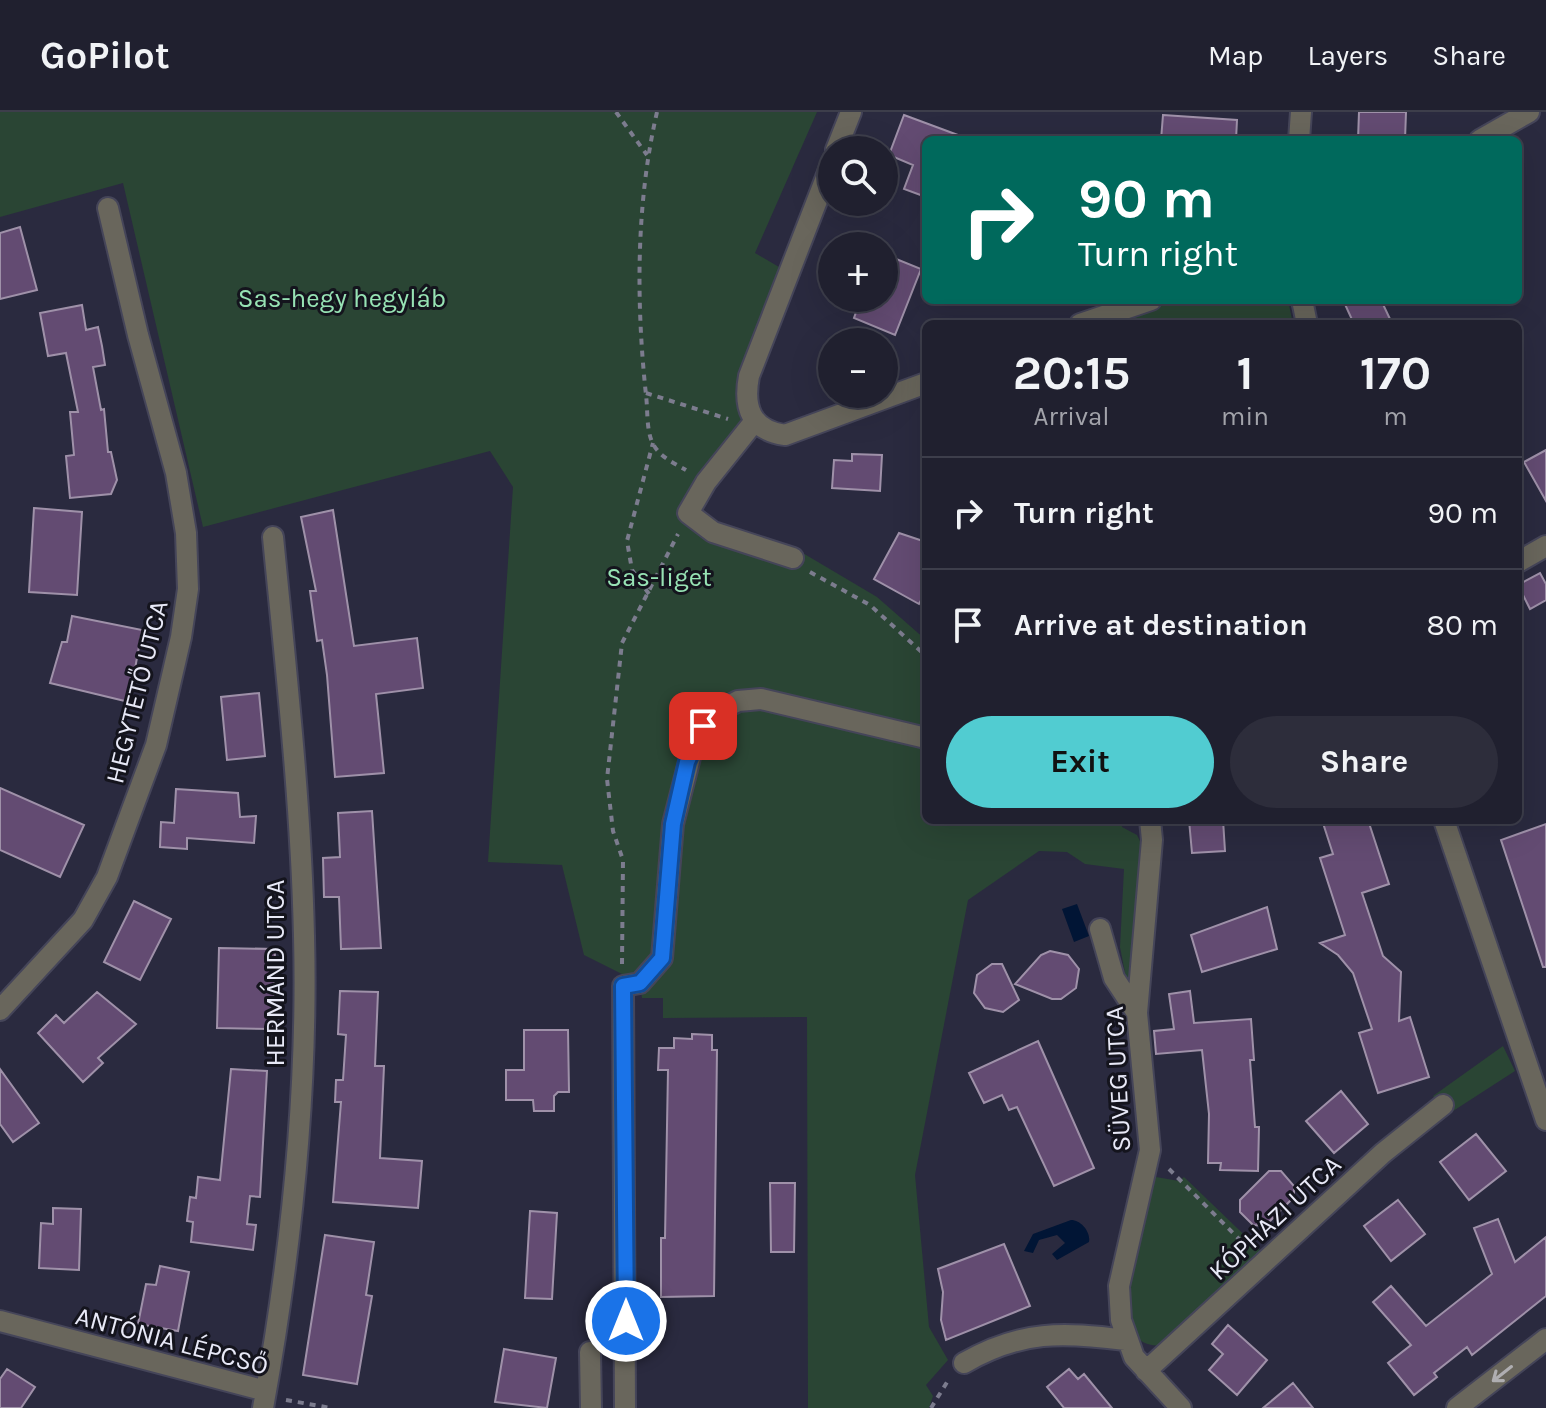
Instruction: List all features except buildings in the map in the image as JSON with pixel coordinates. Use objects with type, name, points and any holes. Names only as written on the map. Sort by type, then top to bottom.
[{"type":"street","points":[[842,136],[851,112]]},
{"type":"street","points":[[1299,136],[1301,112]]},
{"type":"street","points":[[1487,136],[1529,112]]},
{"type":"street","points":[[752,424],[745,396],[749,376],[818,198]]},
{"type":"street","name":"HEGYTETŐ UTCA","points":[[0,1010],[83,920],[107,877],[156,745],[181,637],[188,589],[186,533],[176,473],[138,335],[108,208]]},
{"type":"street","points":[[1092,320],[1139,304]]},
{"type":"street","points":[[752,424],[785,435],[922,384]]},
{"type":"street","points":[[752,424],[706,482],[688,513],[713,532],[793,558]]},
{"type":"street","name":"HERMÁND UTCA","points":[[264,1400],[283,1278],[299,1119],[304,939],[298,786],[273,537]]},
{"type":"street","points":[[1522,560],[1546,546]]},
{"type":"street","points":[[625,1408],[623,986],[640,983],[662,958],[673,824],[694,742],[717,712],[738,701],[761,699],[922,737]]},
{"type":"street","name":"SÜVEG UTCA","points":[[1150,824],[1152,840],[1137,1013],[1150,1150],[1119,1286],[1126,1340],[1146,1371],[1181,1408]]},
{"type":"street","points":[[1445,824],[1546,1120]]},
{"type":"street","points":[[1100,929],[1114,978],[1137,1013]]},
{"type":"street","name":"KÓPHÁZI UTCA","points":[[1146,1371],[1383,1153],[1443,1105]]},
{"type":"street","name":"ANTÓNIA LÉPCSŐ","points":[[0,1321],[264,1400]]},
{"type":"street","points":[[964,1363],[993,1346],[1028,1337],[1064,1333],[1126,1340]]},
{"type":"street","points":[[1457,1408],[1546,1339]]},
{"type":"street","points":[[590,1352],[591,1408]]},
{"type":"path","points":[[616,112],[647,155]]},
{"type":"path","points":[[649,594],[632,570],[627,541],[653,443],[646,393],[640,254],[647,155],[657,112]]},
{"type":"path","points":[[646,393],[752,424]]},
{"type":"path","points":[[653,443],[662,456],[706,482]]},
{"type":"path","points":[[623,986],[623,860],[613,831],[607,779],[622,643],[688,513]]},
{"type":"path","points":[[793,558],[810,572],[870,605],[922,652]]},
{"type":"path","points":[[1150,1150],[1264,1265]]},
{"type":"path","points":[[931,1408],[964,1363]]},
{"type":"path","name":"ANTÓNIA LÉPCSŐ","points":[[264,1400],[331,1408]]},
{"type":"green space","points":[[0,112],[817,112],[755,253],[779,267],[749,376],[748,413],[706,482],[695,522],[796,549],[877,597],[922,636],[922,824],[1122,824],[1137,835],[1142,845],[1130,978],[1126,978],[1120,947],[1124,869],[1085,864],[1067,852],[1039,851],[968,900],[915,1175],[929,1327],[948,1360],[926,1385],[933,1396],[929,1408],[808,1408],[807,1017],[663,1018],[663,998],[642,998],[640,983],[584,955],[562,865],[488,862],[513,487],[490,451],[203,527],[123,183],[0,217]]},
{"type":"green space","points":[[1162,304],[1289,304],[1292,320],[1121,320]]},
{"type":"green space","points":[[1503,1046],[1515,1071],[1450,1113],[1433,1096]]},
{"type":"green space","points":[[1156,1177],[1179,1181],[1184,1177],[1262,1252],[1163,1345],[1143,1342],[1132,1327],[1128,1304],[1136,1247]]},
{"type":"water","points":[[1077,904],[1089,936],[1074,942],[1062,909]]},
{"type":"water","points":[[1071,1220],[1084,1227],[1089,1242],[1057,1260],[1052,1254],[1065,1243],[1057,1235],[1039,1240],[1033,1253],[1024,1251],[1033,1234]]},
{"type":"route","points":[[626,1321],[626,1042],[623,986],[640,983],[662,958],[673,824],[687,762],[703,726]]},
{"type":"park label","name":"Sas-hegy hegyláb","points":[[342,298]]},
{"type":"park label","name":"Sas-liget","points":[[659,577]]}]
